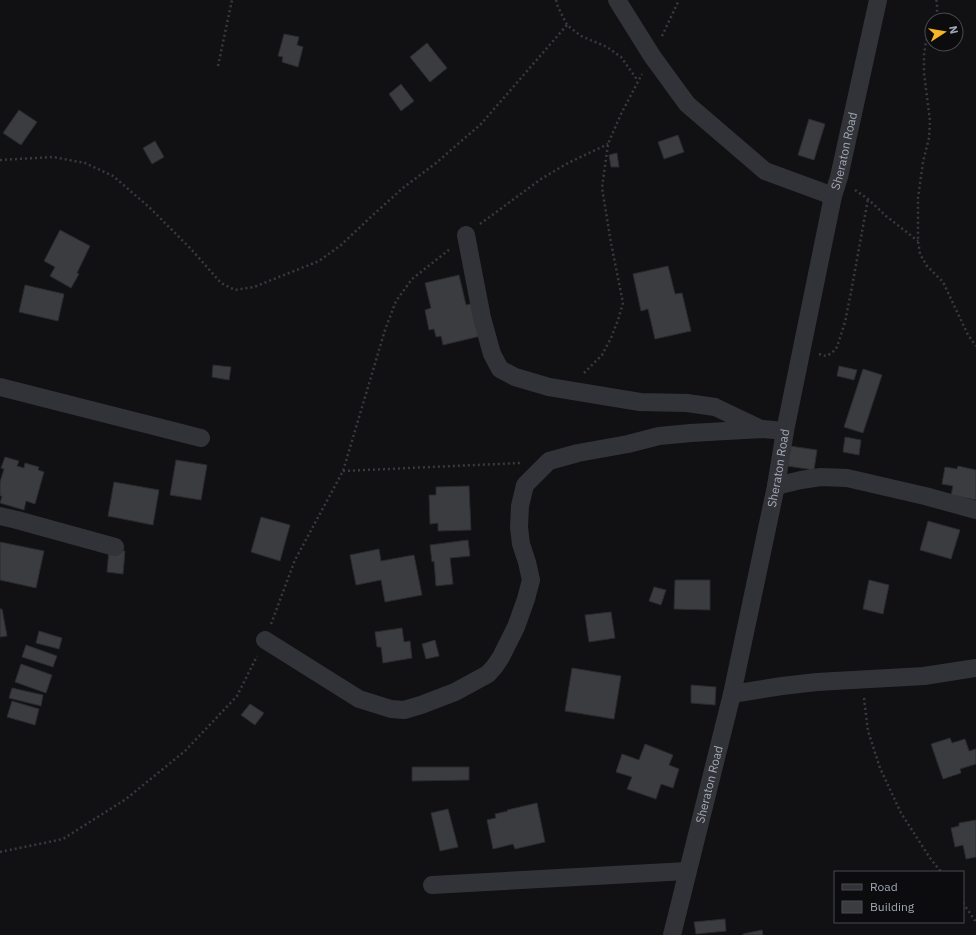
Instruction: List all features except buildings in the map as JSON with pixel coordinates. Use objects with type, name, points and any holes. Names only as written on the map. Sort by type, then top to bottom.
[{"type":"street","points":[[617,0],[652,56],[687,104],[765,170],[833,196]]},
{"type":"street","name":"Sheraton Road","points":[[672,935],[732,694],[776,486],[785,431],[833,196],[839,177],[878,0]]},
{"type":"street","points":[[466,235],[482,318],[492,354],[500,369],[514,377],[549,387],[640,402],[688,403],[715,407],[762,429]]},
{"type":"street","points":[[0,387],[201,438]]},
{"type":"street","points":[[265,640],[359,699],[391,709],[404,710],[455,692],[488,674],[501,656],[516,627],[531,580],[521,544],[519,527],[520,506],[525,485],[549,461],[578,453],[628,444],[660,436],[762,429],[785,431]]},
{"type":"street","points":[[776,486],[821,477],[848,478],[925,496],[976,510]]},
{"type":"street","points":[[0,516],[115,547]]},
{"type":"street","points":[[732,694],[817,682],[924,676],[976,668]]},
{"type":"street","points":[[432,885],[687,872]]},
{"type":"path","points":[[218,66],[232,0]]},
{"type":"path","points":[[556,0],[567,25],[581,36],[607,47],[621,57],[638,81]]},
{"type":"path","points":[[567,390],[602,355],[611,338],[623,303],[602,188],[608,144],[621,114],[652,56],[678,0]]},
{"type":"path","points":[[936,0],[936,12]]},
{"type":"path","points":[[0,160],[53,157],[85,163],[113,176],[149,207],[191,249],[221,284],[235,290],[254,287],[319,261],[341,245],[404,187],[436,163],[481,124],[567,25]]},
{"type":"path","points":[[924,52],[924,74],[930,120],[929,138],[923,162],[918,198],[918,241],[920,254],[927,266],[943,282],[968,335],[976,346]]},
{"type":"path","points":[[0,852],[63,839],[126,799],[185,751],[237,696],[265,640],[295,560],[343,471],[385,330],[396,302],[412,279],[495,213],[541,179],[568,163],[608,144]]},
{"type":"path","points":[[839,177],[918,241]]},
{"type":"path","points":[[801,350],[826,356],[832,353],[837,347],[845,322],[868,200]]},
{"type":"path","points":[[343,471],[549,461]]},
{"type":"path","points":[[861,680],[868,731],[880,768],[901,813],[940,871]]},
{"type":"path","points":[[964,904],[976,922]]}]
